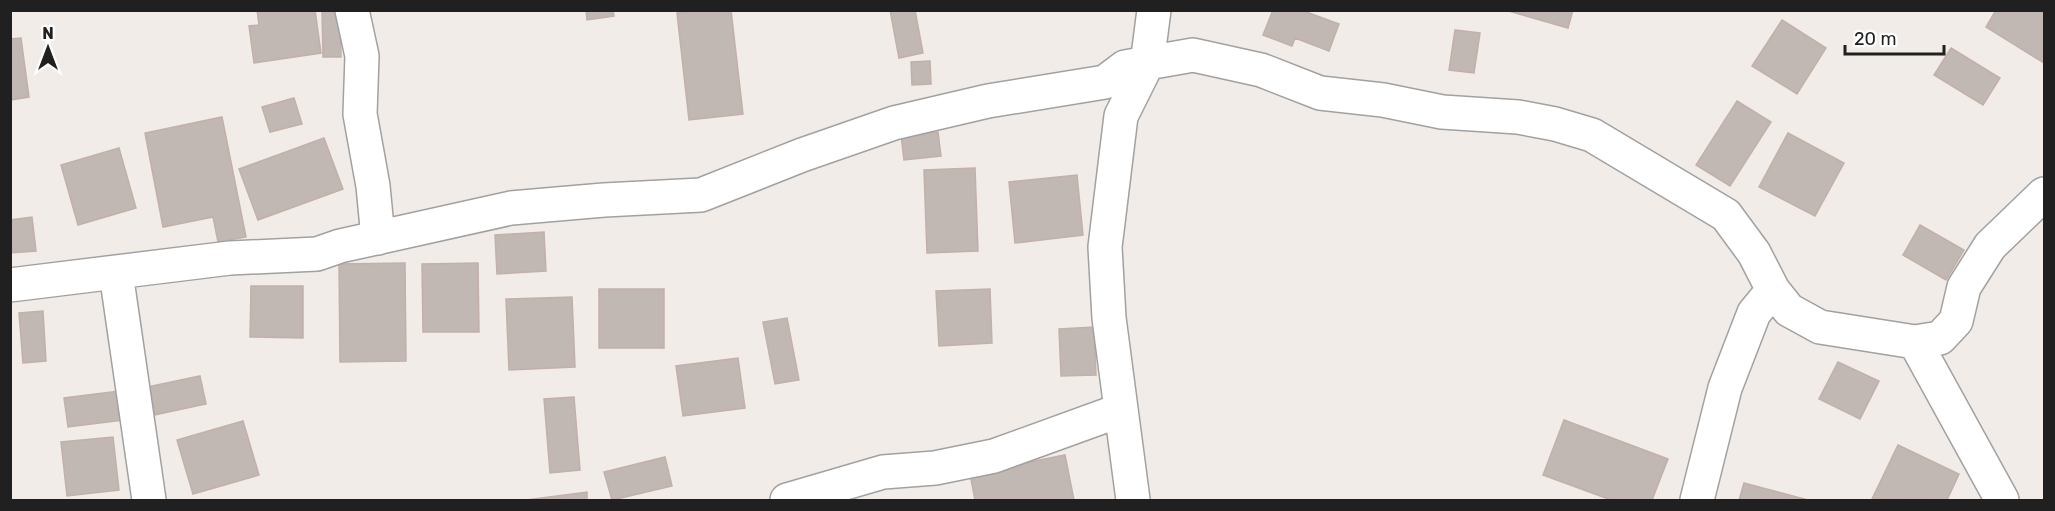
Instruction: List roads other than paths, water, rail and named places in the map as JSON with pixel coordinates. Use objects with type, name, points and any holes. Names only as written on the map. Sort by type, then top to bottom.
[{"type":"street","points":[[352,10],[362,56],[360,114],[373,186],[378,238]]},
{"type":"street","points":[[1133,501],[1109,318],[1106,247],[1121,116],[1147,64],[1154,10]]},
{"type":"street","points":[[10,285],[230,258],[317,254],[340,246],[511,208],[701,195],[802,155],[894,123],[988,101],[1105,82],[1125,67],[1193,55],[1261,70],[1320,93],[1383,100],[1442,112],[1518,117],[1555,124],[1592,135],[1726,215],[1754,253],[1773,290],[1789,310],[1820,327],[1915,342],[1940,338],[1956,321],[1964,287],[1990,246],[2044,194]]},
{"type":"street","points":[[116,273],[149,501]]},
{"type":"street","points":[[1697,501],[1725,388],[1754,313],[1773,290]]},
{"type":"street","points":[[1915,342],[2002,501]]},
{"type":"street","points":[[787,501],[883,472],[935,468],[994,456],[1121,410]]}]
